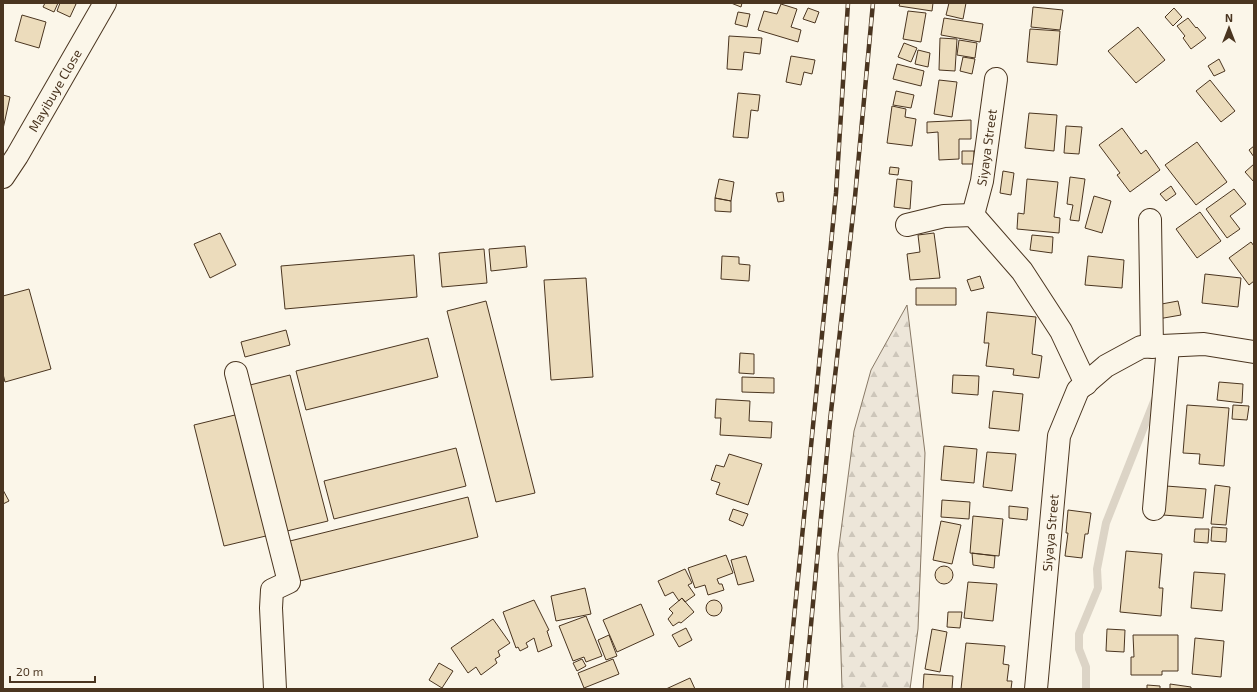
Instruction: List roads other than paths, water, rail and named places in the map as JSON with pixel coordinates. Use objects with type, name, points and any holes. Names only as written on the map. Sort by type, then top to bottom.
[{"type":"street","name":"Mayibuye Close","points":[[3,177],[17,156],[105,3]]},
{"type":"street","name":"Siyaya Street","points":[[973,215],[982,181],[996,79]]},
{"type":"street","points":[[908,224],[944,216],[973,215],[1022,271],[1061,331],[1086,384]]},
{"type":"street","points":[[1150,220],[1160,346],[1154,510]]},
{"type":"street","name":"Siyaya Street","points":[[1036,689],[1059,436],[1078,390],[1106,366],[1141,347],[1204,344],[1254,352]]},
{"type":"street","points":[[236,373],[289,582],[272,590],[271,608],[275,689]]},
{"type":"waterway","points":[[1086,689],[1086,667],[1079,649],[1079,634],[1098,588],[1097,569],[1106,523],[1155,399]]},
{"type":"railway","points":[[787,689],[836,193],[848,3]]},
{"type":"railway","points":[[805,689],[830,421],[855,197],[873,3]]}]
